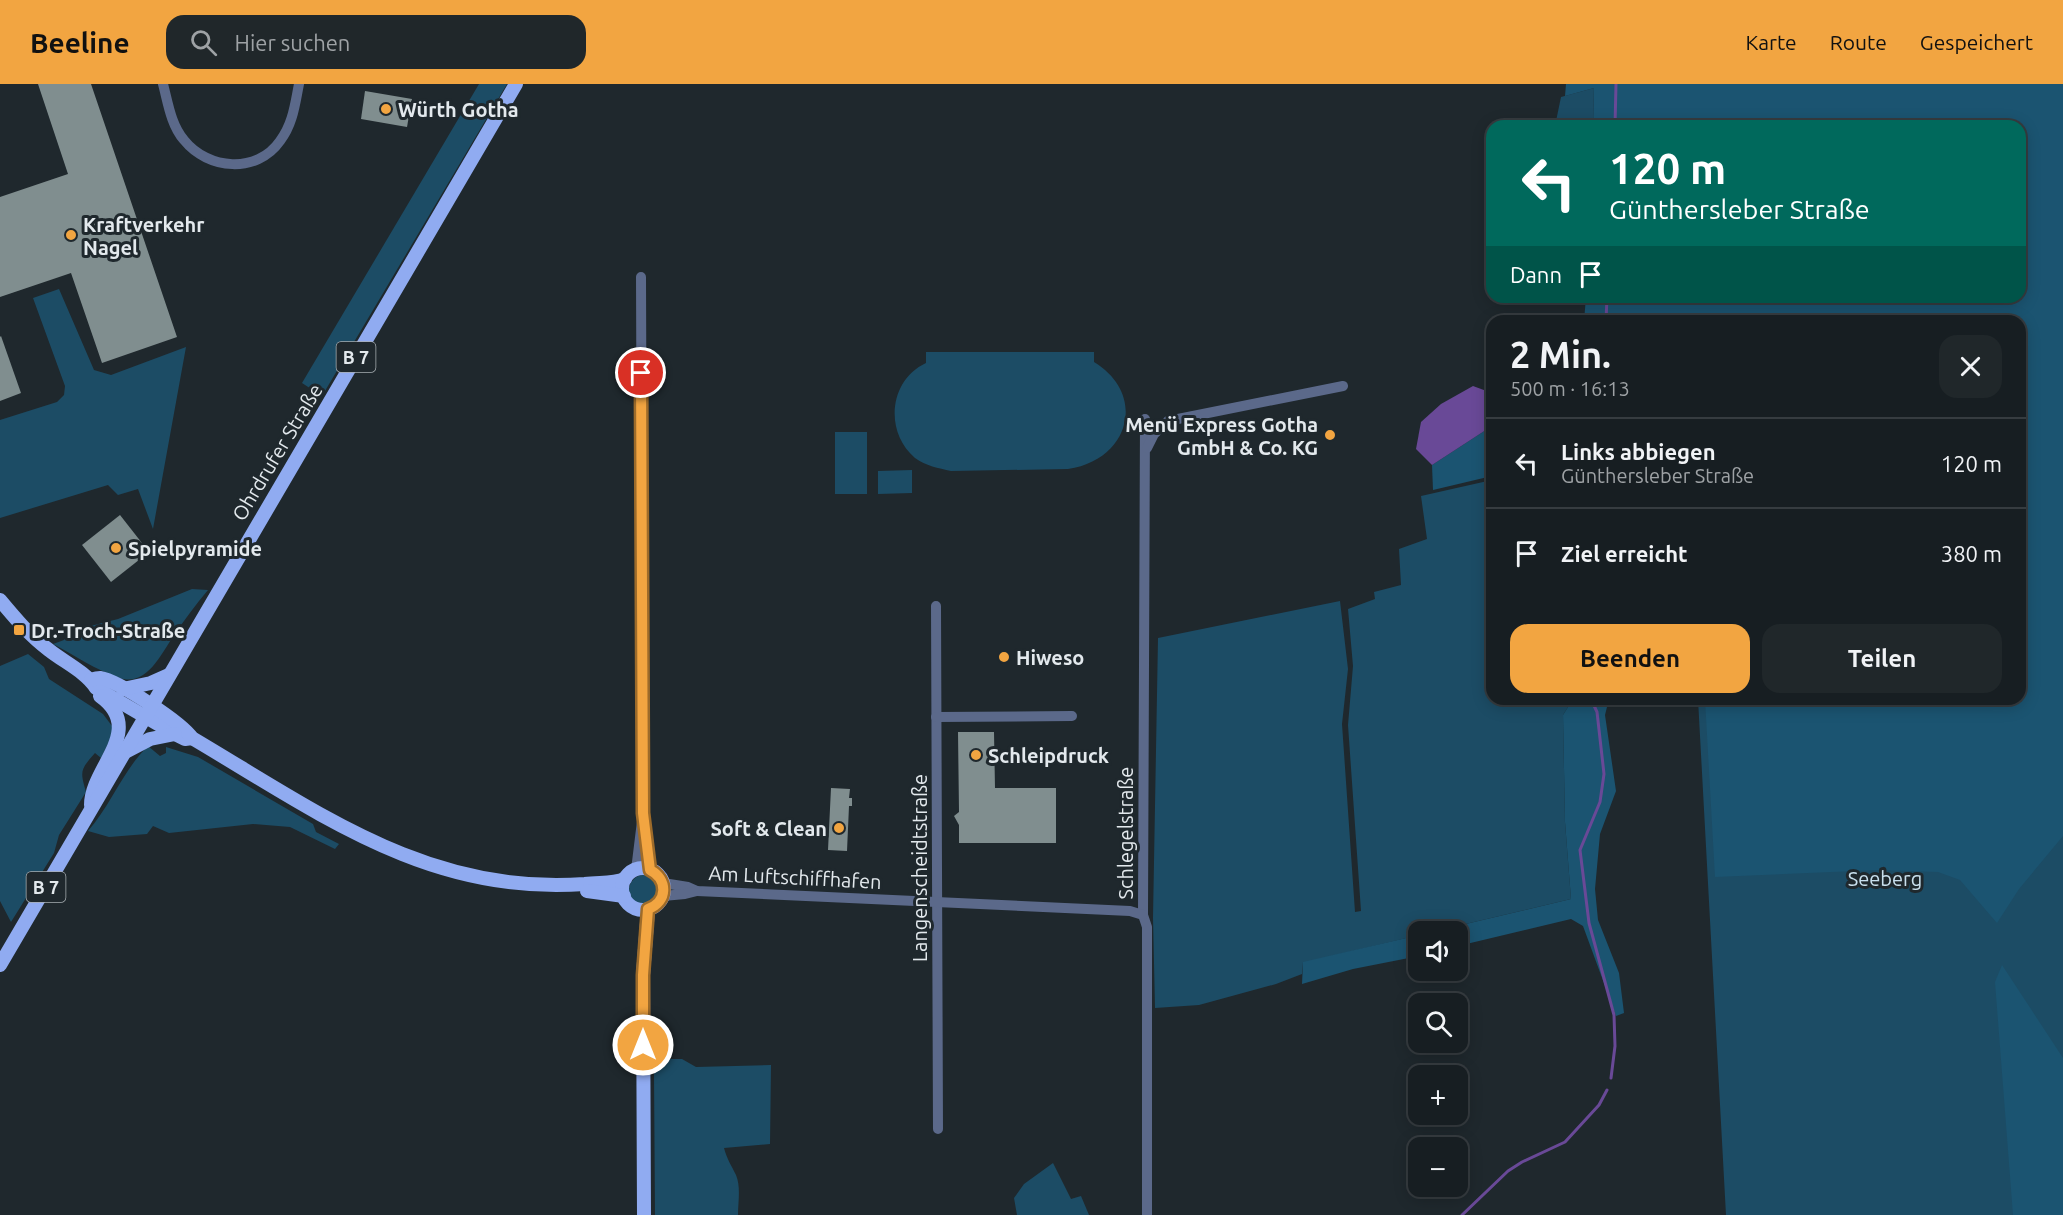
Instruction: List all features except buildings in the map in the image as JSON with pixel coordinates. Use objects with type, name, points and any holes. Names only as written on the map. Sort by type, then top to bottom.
[{"type":"main road","name":"Ohrdrufer Straße","points":[[149,711],[516,84]]},
{"type":"main road","points":[[0,600],[25,629],[49,650],[91,680],[96,688],[186,729],[192,738],[351,832],[402,855],[480,878],[507,883],[569,886],[614,883],[637,873],[656,872],[663,889],[657,904],[643,909],[631,906],[624,896],[584,891],[569,886]]},
{"type":"main road","points":[[49,650],[56,663],[105,700],[117,715],[119,730],[117,742],[93,788],[91,810]]},
{"type":"main road","points":[[123,689],[151,683],[169,675]]},
{"type":"main road","points":[[91,680],[100,678],[123,689],[175,734],[185,739],[192,738]]},
{"type":"main road","name":"B 7","points":[[0,965],[149,711]]},
{"type":"main road","points":[[127,751],[150,739],[175,734]]},
{"type":"main road","points":[[624,896],[637,873]]},
{"type":"main road","points":[[643,909],[644,1215]]},
{"type":"street","points":[[163,84],[174,122],[183,140],[214,162],[230,165],[261,158],[278,144],[291,120],[299,84]]},
{"type":"street","points":[[637,873],[643,813],[641,277]]},
{"type":"street","points":[[1145,451],[1154,434],[1168,421],[1343,386]]},
{"type":"street","name":"Schlegelstraße","points":[[1145,419],[1143,915],[1147,927],[1147,1215]]},
{"type":"street","name":"Langenscheidtstraße","points":[[936,606],[938,1130]]},
{"type":"street","points":[[936,717],[1072,717]]},
{"type":"street","name":"Am Luftschiffhafen","points":[[663,889],[685,894],[697,891],[937,901],[1130,911],[1143,915]]},
{"type":"green space","points":[[479,84],[507,84],[322,396],[302,383]]},
{"type":"green space","points":[[1594,88],[1593,120],[1556,120],[1561,97]]},
{"type":"green space","points":[[59,289],[94,370],[111,375],[186,347],[153,529],[138,489],[118,495],[108,485],[0,518],[0,420],[57,402],[64,395],[65,386],[33,298]]},
{"type":"green space","points":[[926,352],[1094,352],[1094,362],[1111,376],[1121,391],[1126,408],[1124,425],[1117,440],[1105,453],[1089,463],[1068,469],[951,471],[928,465],[915,458],[905,447],[898,435],[895,421],[898,394],[904,381],[926,363]]},
{"type":"green space","points":[[835,432],[867,432],[867,494],[835,494]]},
{"type":"green space","name":"Seeberg","points":[[2063,434],[2063,1215],[1726,1215],[1698,705],[2026,705],[2026,662]]},
{"type":"green space","points":[[912,470],[912,493],[878,494],[878,471]]},
{"type":"green space","points":[[1486,481],[1486,705],[1569,705],[1563,715],[1565,822],[1571,899],[1468,923],[1468,921],[1408,921],[1408,938],[1303,963],[1302,974],[1276,984],[1199,1005],[1155,1008],[1153,918],[1158,638],[1340,601],[1348,669],[1342,724],[1355,912],[1361,911],[1348,725],[1353,666],[1348,609],[1375,599],[1374,592],[1401,585],[1399,549],[1427,539],[1421,496]]},
{"type":"green space","points":[[192,589],[208,590],[159,659],[138,678],[119,678],[110,675],[53,644],[64,640],[71,631],[118,619]]},
{"type":"green space","points":[[28,654],[44,667],[49,679],[103,714],[115,730],[101,758],[95,753],[86,763],[82,775],[86,792],[59,835],[54,853],[11,922],[0,901],[0,666]]},
{"type":"green space","points":[[148,746],[160,756],[166,753],[166,747],[198,757],[313,824],[316,832],[339,844],[335,849],[290,827],[253,824],[169,833],[153,826],[147,834],[109,837],[88,831],[131,766]]},
{"type":"green space","points":[[644,875],[655,879],[659,890],[655,901],[644,905],[633,901],[629,890],[633,879]]},
{"type":"green space","points":[[667,1059],[682,1059],[696,1067],[771,1065],[770,1144],[724,1148],[738,1180],[738,1215],[655,1215],[654,1075],[655,1064]]},
{"type":"green space","points":[[1053,1163],[1071,1199],[1081,1196],[1089,1215],[1017,1215],[1014,1198],[1024,1184]]},
{"type":"shaded area","points":[[1566,84],[2063,84],[2063,836],[2019,889],[1997,923],[1960,880],[1938,872],[1879,870],[1715,877],[1705,705],[2026,705],[2026,315],[1584,315],[1586,303],[2026,303],[2026,120],[1593,120],[1594,88],[1565,96]]},
{"type":"shaded area","points":[[1473,386],[1486,391],[1486,430],[1432,465],[1416,449],[1421,422],[1441,404]]},
{"type":"shaded area","points":[[1486,430],[1486,477],[1433,490],[1432,465]]},
{"type":"shaded area","points":[[1569,705],[1608,705],[1605,715],[1616,791],[1600,834],[1595,889],[1598,920],[1619,973],[1624,1013],[1616,1016],[1583,926],[1571,919],[1468,944],[1468,923],[1571,899],[1565,822],[1563,715]]},
{"type":"shaded area","points":[[1408,938],[1408,958],[1353,969],[1302,984],[1303,962]]},
{"type":"shaded area","points":[[2002,965],[2063,1058],[2063,1215],[2013,1215],[1995,982]]},
{"type":"waterway","points":[[1615,120],[1616,84]]},
{"type":"waterway","points":[[1606,315],[1607,303]]},
{"type":"waterway","points":[[1594,705],[1597,712],[1604,774],[1600,802],[1580,850],[1589,923],[1614,1015],[1615,1046],[1611,1078]]},
{"type":"waterway","points":[[1462,1215],[1508,1171],[1565,1142],[1599,1105],[1607,1090]]},
{"type":"place","name":"Würth Gotha","points":[[386,109]]},
{"type":"place","name":"Kraftverkehr Nagel","points":[[71,235]]},
{"type":"place","name":"Menü Express Gotha GmbH & Co. KG","points":[[1330,435]]},
{"type":"place","name":"Spielpyramide","points":[[116,548]]},
{"type":"place","name":"Dr.-Troch-Straße","points":[[19,630]]},
{"type":"place","name":"Hiweso","points":[[1004,657]]},
{"type":"place","name":"Schleipdruck","points":[[976,755]]},
{"type":"place","name":"Soft & Clean","points":[[839,828]]},
{"type":"route","points":[[641,373],[643,813],[650,870],[656,872],[660,877],[664,890],[661,900],[653,908],[648,909],[643,975],[643,1045]]}]
